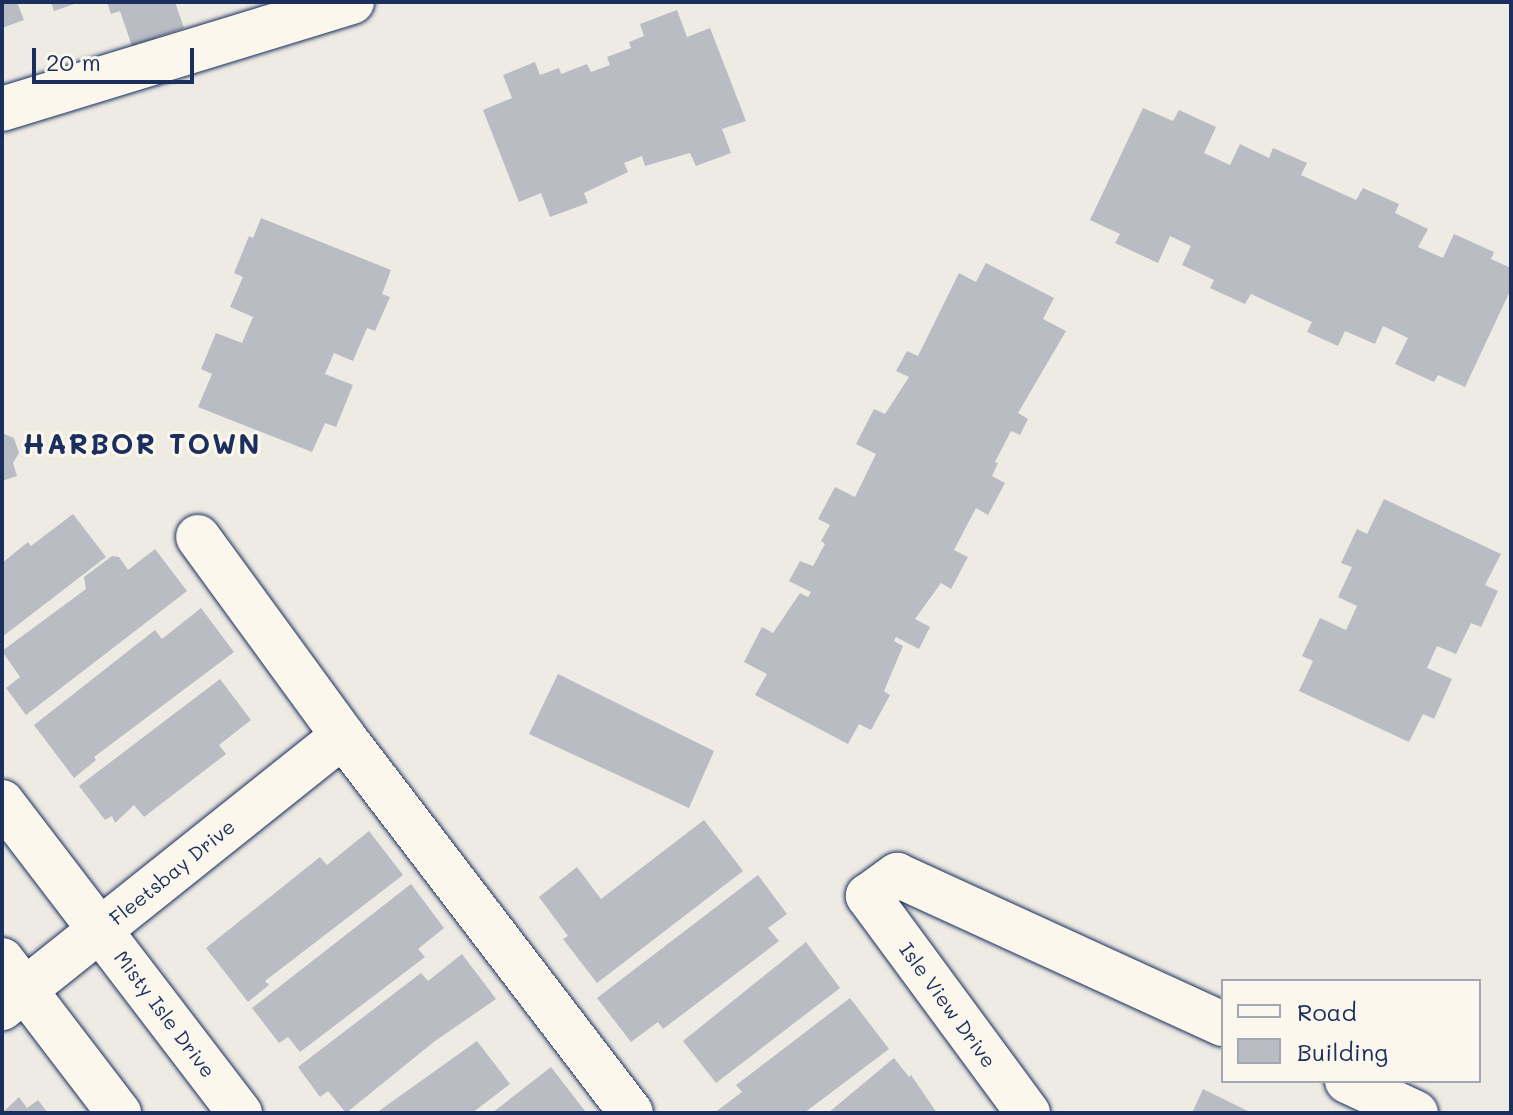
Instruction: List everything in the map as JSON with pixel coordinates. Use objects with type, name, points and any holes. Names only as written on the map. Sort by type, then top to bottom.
[{"type":"street","points":[[2,109],[352,2]]},
{"type":"street","points":[[198,537],[343,736],[631,1113]]},
{"type":"street","name":"Fleetsbay Drive","points":[[10,986],[100,929],[343,736]]},
{"type":"street","name":"Misty Isle Drive","points":[[2,802],[240,1113]]},
{"type":"street","name":"Isle View Drive","points":[[1028,1113],[868,896],[897,875],[1221,1023]]},
{"type":"street","points":[[10,986],[119,1113]]},
{"type":"street","points":[[1351,1083],[1416,1113]]},
{"type":"building","points":[[2,2],[17,2],[24,20],[2,28]]},
{"type":"building","points":[[51,2],[77,2],[77,3],[54,11]]},
{"type":"building","points":[[107,2],[175,2],[184,28],[132,46],[120,11],[111,14]]},
{"type":"building","points":[[677,10],[687,37],[710,28],[746,121],[722,129],[731,153],[696,166],[690,153],[645,166],[642,156],[624,163],[628,172],[584,193],[588,203],[550,217],[541,193],[519,202],[483,110],[512,98],[503,75],[535,62],[540,75],[559,68],[561,74],[587,64],[591,72],[610,65],[607,57],[631,48],[629,42],[644,36],[640,24]]},
{"type":"building","points":[[1143,108],[1173,121],[1179,110],[1216,127],[1204,153],[1230,165],[1240,144],[1269,158],[1273,148],[1307,163],[1301,175],[1356,200],[1363,188],[1399,204],[1395,213],[1428,229],[1418,247],[1443,258],[1454,234],[1494,252],[1491,259],[1511,268],[1511,289],[1465,387],[1438,375],[1434,382],[1395,364],[1408,338],[1383,326],[1375,344],[1345,331],[1338,346],[1307,332],[1312,322],[1251,294],[1245,304],[1210,288],[1214,280],[1182,265],[1191,246],[1170,236],[1158,263],[1115,243],[1120,234],[1090,220]]},
{"type":"building","points":[[261,218],[391,270],[382,294],[390,297],[375,331],[367,328],[353,361],[334,353],[325,374],[353,385],[336,427],[325,423],[312,452],[198,407],[212,374],[201,369],[216,333],[242,343],[253,317],[230,307],[243,277],[234,273],[249,236],[253,238]]},
{"type":"building","points":[[986,263],[1054,298],[1043,319],[1066,331],[1018,413],[1028,419],[1020,435],[1011,431],[995,462],[998,463],[992,476],[1005,483],[988,515],[976,508],[954,550],[968,557],[951,589],[941,583],[915,619],[930,627],[919,649],[896,637],[894,641],[903,646],[884,691],[890,695],[871,730],[859,724],[848,744],[755,695],[767,674],[744,662],[762,627],[773,633],[800,593],[808,597],[811,592],[789,581],[800,561],[813,566],[825,544],[821,541],[830,525],[818,519],[835,487],[855,497],[876,454],[856,444],[874,409],[885,414],[909,377],[896,371],[907,351],[918,356],[959,273],[976,282]]},
{"type":"building","points":[[2,433],[14,438],[19,453],[13,463],[17,476],[2,481]]},
{"type":"building","points":[[1384,499],[1501,554],[1485,585],[1498,591],[1481,627],[1471,623],[1456,654],[1437,646],[1427,668],[1452,679],[1434,719],[1423,714],[1409,742],[1299,691],[1313,661],[1302,656],[1320,618],[1346,630],[1357,606],[1338,597],[1352,567],[1341,563],[1357,529],[1367,534]]},
{"type":"building","points":[[73,514],[106,557],[2,637],[2,563],[28,542],[31,546]]},
{"type":"building","points":[[155,549],[187,591],[26,715],[6,688],[20,677],[2,651],[86,589],[84,577],[112,556],[119,557],[128,570]]},
{"type":"building","points":[[201,608],[234,652],[94,757],[96,760],[74,778],[34,725],[155,630],[162,639]]},
{"type":"building","points":[[558,674],[714,751],[689,808],[529,734]]},
{"type":"building","points":[[220,679],[251,720],[219,745],[226,754],[144,817],[134,805],[115,823],[112,816],[105,820],[79,786]]},
{"type":"building","points":[[704,820],[743,871],[597,983],[563,939],[568,936],[539,897],[577,867],[601,899]]},
{"type":"building","points":[[369,831],[403,875],[265,981],[269,985],[248,1002],[206,948],[320,857],[327,865]]},
{"type":"building","points":[[758,875],[787,914],[768,928],[779,941],[663,1029],[658,1022],[631,1042],[597,998]]},
{"type":"building","points":[[411,884],[444,928],[418,949],[425,957],[300,1052],[288,1037],[279,1043],[252,1008]]},
{"type":"building","points":[[806,942],[840,988],[716,1083],[683,1041]]},
{"type":"building","points":[[462,954],[496,999],[435,1041],[346,1113],[328,1091],[320,1097],[298,1067],[421,973],[428,981]]},
{"type":"building","points":[[850,998],[889,1049],[804,1113],[714,1113],[742,1092],[736,1085]]},
{"type":"building","points":[[477,1041],[510,1084],[472,1113],[376,1113]]},
{"type":"building","points":[[894,1058],[909,1077],[911,1075],[937,1113],[828,1113]]},
{"type":"building","points":[[551,1067],[585,1111],[492,1113]]},
{"type":"building","points":[[1203,1089],[1252,1113],[1192,1113]]},
{"type":"building","points":[[19,1097],[27,1108],[38,1100],[48,1113],[2,1113]]},
{"type":"district","name":"HARBOR TOWN","points":[[142,443]]}]
